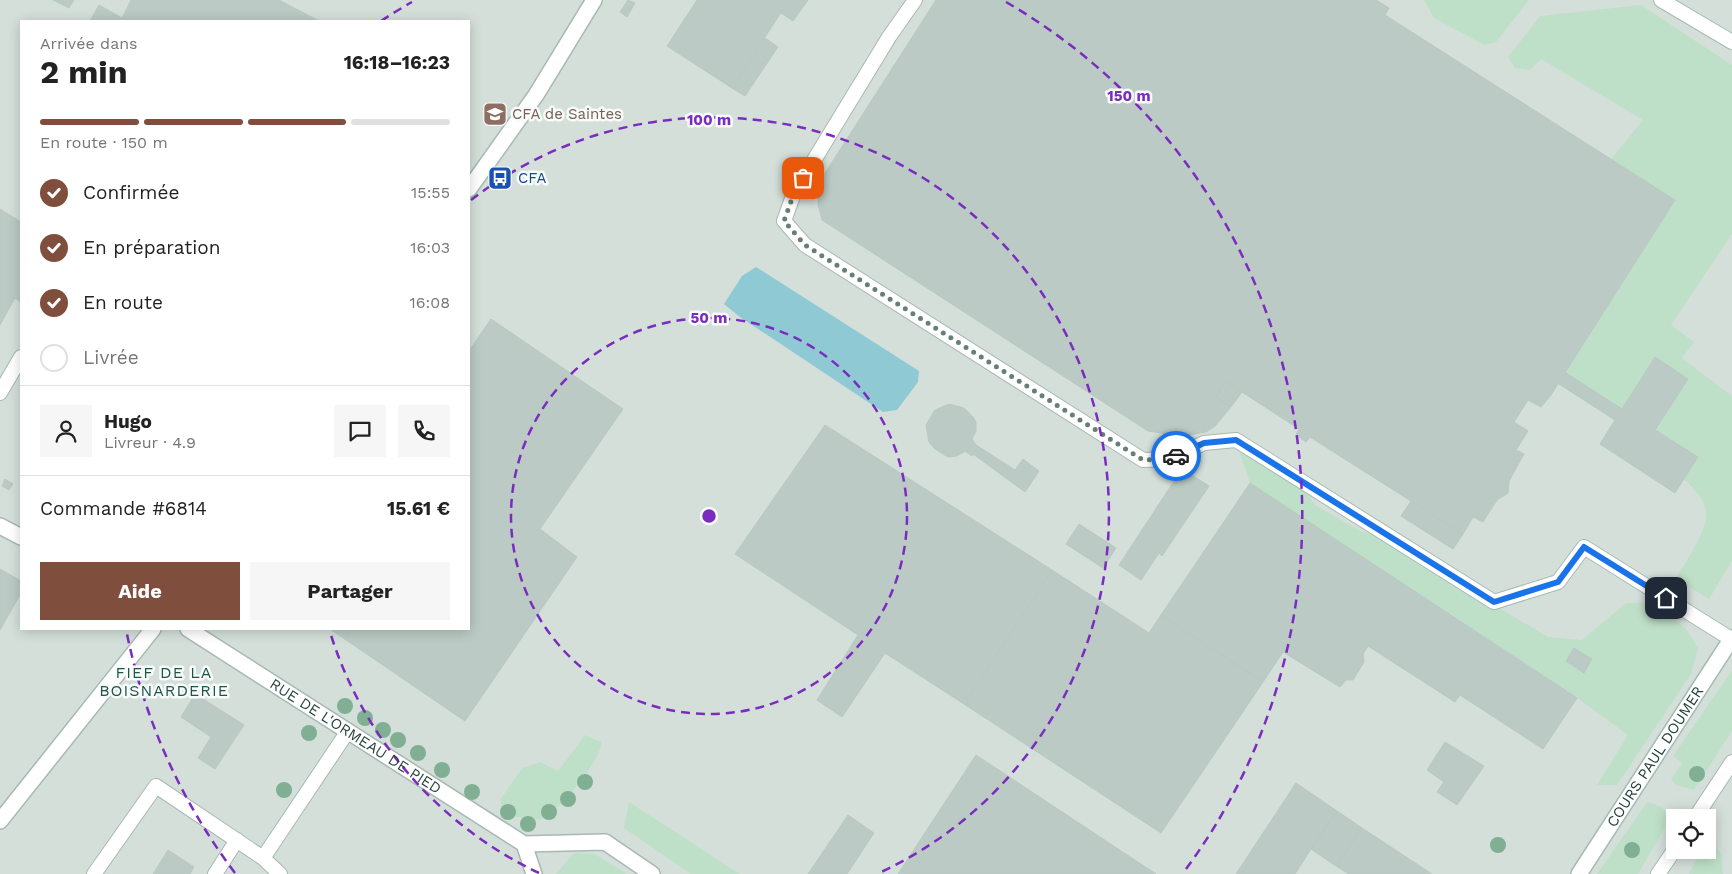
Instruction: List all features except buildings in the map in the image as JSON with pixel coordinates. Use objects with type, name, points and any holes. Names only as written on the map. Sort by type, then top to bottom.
[{"type":"street","points":[[470,188],[536,95],[594,0]]},
{"type":"street","points":[[0,526],[20,536]]},
{"type":"street","points":[[0,821],[153,630]]},
{"type":"street","name":"RUE DE L'ORMEAU DE PIED","points":[[190,630],[524,844]]},
{"type":"street","name":"COURS PAUL DOUMER","points":[[1579,874],[1732,639]]},
{"type":"street","points":[[534,874],[524,844],[604,842],[652,874]]},
{"type":"lane","points":[[915,0],[889,37],[794,193],[784,221],[805,245],[1143,460],[1171,459],[1204,443],[1236,440],[1494,602],[1558,582],[1584,547],[1732,639]]},
{"type":"lane","points":[[1661,0],[1732,42]]},
{"type":"lane","points":[[0,393],[20,359]]},
{"type":"lane","points":[[263,858],[348,731]]},
{"type":"lane","points":[[1701,809],[1732,762]]},
{"type":"lane","points":[[94,874],[156,786],[263,858],[280,874]]},
{"type":"lane","points":[[215,874],[236,840]]},
{"type":"lane","points":[[1658,874],[1668,859]]},
{"type":"shaded area","points":[[0,0],[1732,0],[1732,874],[0,874]]},
{"type":"green space","points":[[1424,0],[1529,0],[1496,42],[1484,45],[1434,18]]},
{"type":"green space","points":[[1641,5],[1732,65],[1732,234],[1671,325],[1694,342],[1682,358],[1732,396],[1732,561],[1709,599],[1676,579],[1700,537],[1706,519],[1703,502],[1698,493],[1684,479],[1698,457],[1655,430],[1688,379],[1655,357],[1622,409],[1566,373],[1675,200],[1611,159],[1643,120],[1541,59],[1530,70],[1515,68],[1508,57],[1540,16]]},
{"type":"green space","points":[[1238,447],[1306,490],[1315,505],[1362,532],[1375,534],[1548,637],[1582,640],[1626,603],[1653,602],[1686,629],[1698,648],[1691,674],[1617,785],[1597,785],[1628,735],[1577,698],[1250,483]]},
{"type":"green space","points":[[1732,670],[1732,731],[1694,790],[1676,785],[1671,779],[1682,763],[1673,756]]},
{"type":"green space","points":[[585,735],[601,742],[600,748],[585,776],[559,806],[540,820],[503,815],[500,800],[522,768],[540,762],[558,771]]},
{"type":"green space","points":[[629,802],[740,874],[691,874],[624,828]]},
{"type":"green space","points":[[1647,802],[1660,806],[1666,812],[1666,826],[1638,874],[1597,874]]},
{"type":"green space","points":[[1716,846],[1721,854],[1723,874],[1689,874],[1697,859],[1716,859]]},
{"type":"green space","points":[[574,853],[595,854],[627,874],[556,874]]},
{"type":"water","points":[[756,267],[919,371],[918,382],[897,410],[883,412],[740,317],[724,304],[742,276]]},
{"type":"way so far","points":[[803,178],[794,193],[784,221],[805,245],[1143,460],[1171,459],[1176,456]]},
{"type":"place","name":"CFA de Saintes","points":[[495,114]]},
{"type":"place","name":"CFA","points":[[500,178]]},
{"type":"district","name":"FIEF DE LA BOISNARDERIE","points":[[164,681]]},
{"type":"route","points":[[1176,456],[1204,443],[1236,440],[1494,602],[1558,582],[1584,547],[1666,598]]}]
